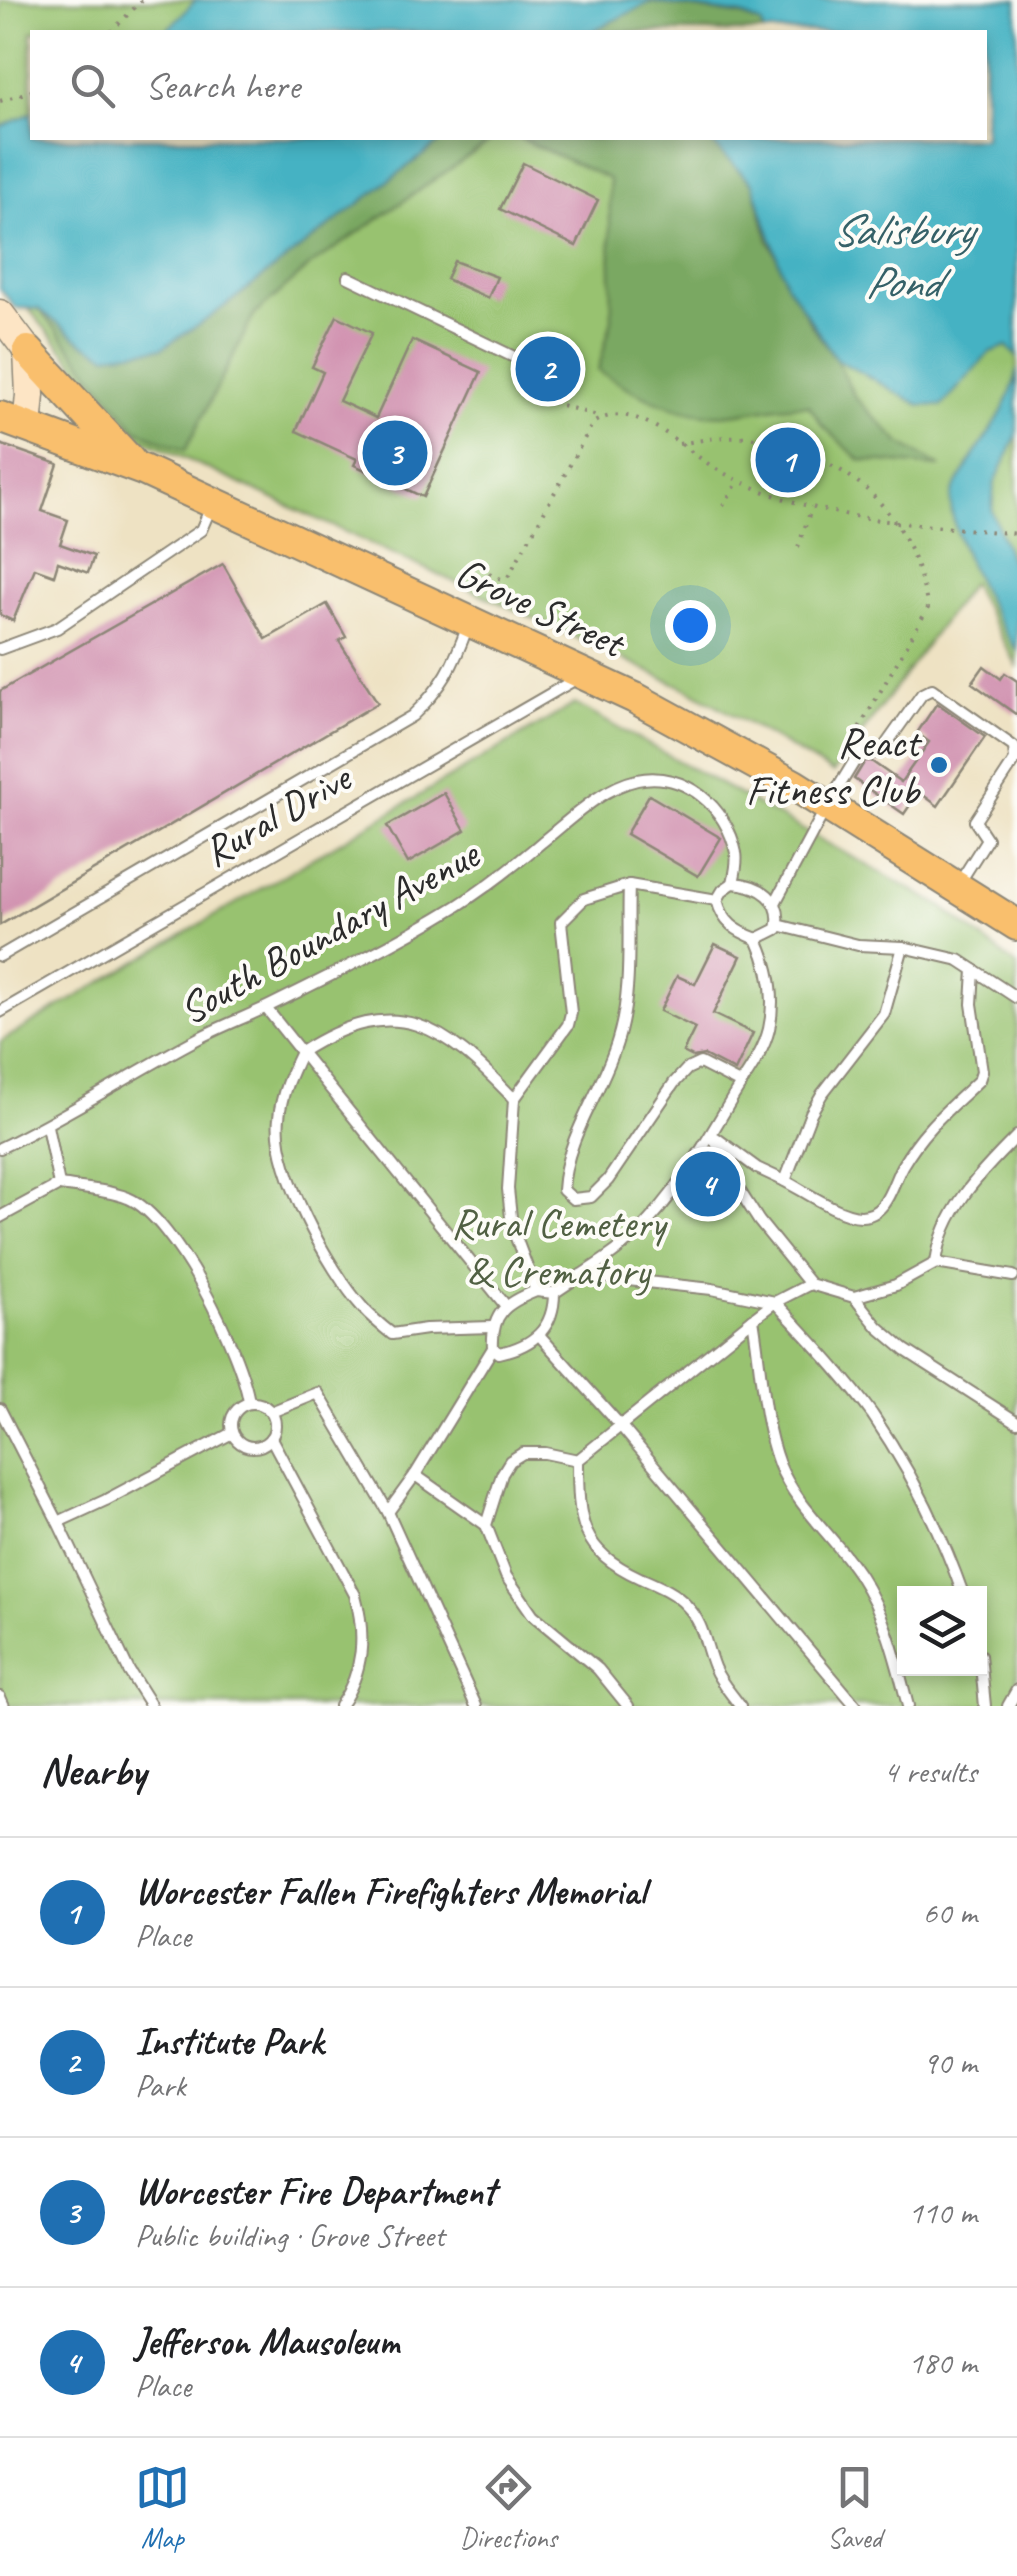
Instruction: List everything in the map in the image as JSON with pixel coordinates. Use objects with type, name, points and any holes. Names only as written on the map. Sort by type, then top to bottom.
[{"type":"main road","points":[[0,314],[28,351],[135,467]]},
{"type":"main road","points":[[13,422],[30,396],[28,351]]},
{"type":"main road","name":"Grove Street","points":[[13,422],[135,467],[586,673],[729,748],[1017,925]]},
{"type":"lane","points":[[348,276],[542,370]]},
{"type":"lane","points":[[0,649],[57,628],[201,530],[214,502]]},
{"type":"lane","points":[[0,956],[412,716],[439,691],[470,619]]},
{"type":"lane","name":"Rural Drive","points":[[0,1012],[586,673]]},
{"type":"lane","points":[[776,904],[860,752],[880,752],[922,694],[932,689],[1014,747],[1015,760],[975,820],[987,839],[957,887]]},
{"type":"lane","name":"South Boundary Avenue","points":[[0,1148],[201,1037],[266,1008],[456,906],[595,800],[636,780],[658,778],[677,782],[716,809],[737,857],[734,883]]},
{"type":"lane","points":[[717,900],[722,890],[734,883],[762,890],[776,904],[780,916],[774,931],[757,939]]},
{"type":"lane","points":[[536,1290],[512,1227],[508,1189],[514,1099],[568,1025],[571,1013],[561,922],[584,899],[629,885],[717,900]]},
{"type":"lane","points":[[629,885],[629,993],[618,1040],[565,1163],[563,1190],[573,1198],[591,1197],[608,1180],[687,1069],[700,1063],[742,1084]]},
{"type":"lane","points":[[493,1348],[500,1354],[540,1336],[551,1323],[554,1294],[636,1234],[712,1134],[755,1062],[769,1030],[772,1000],[767,960],[757,939],[728,924],[717,900]]},
{"type":"lane","points":[[778,925],[858,945],[903,947],[959,960],[1014,999]]},
{"type":"lane","points":[[784,1181],[817,1104],[884,1014],[903,947]]},
{"type":"lane","points":[[712,1134],[746,1161],[849,1214],[874,1214],[884,1206],[928,1125],[979,1080],[982,1070],[972,1004],[974,970]]},
{"type":"lane","points":[[266,1008],[506,1306]]},
{"type":"lane","points":[[492,1327],[392,1334],[364,1310],[340,1278],[302,1209],[284,1158],[278,1122],[284,1090],[301,1052],[341,1028],[367,1021],[396,1020],[420,1025],[450,1040],[514,1099]]},
{"type":"lane","points":[[46,1126],[58,1185]]},
{"type":"lane","points":[[712,1134],[734,1182],[759,1222],[810,1284],[854,1297],[896,1285],[936,1263],[1016,1277]]},
{"type":"lane","points":[[936,1263],[942,1233],[978,1174],[1017,1136]]},
{"type":"lane","points":[[0,1217],[58,1185],[130,1199],[156,1217],[175,1239],[210,1306],[246,1379],[249,1402]]},
{"type":"lane","points":[[580,1274],[712,1289],[776,1302],[872,1414],[928,1511],[961,1586]]},
{"type":"lane","points":[[486,1525],[510,1461],[523,1453],[578,1460],[753,1319],[810,1284]]},
{"type":"lane","points":[[388,1512],[493,1348],[492,1327],[506,1306],[536,1290],[554,1294]]},
{"type":"lane","points":[[854,1297],[878,1328],[905,1350],[1017,1422]]},
{"type":"lane","points":[[753,1319],[769,1426],[779,1462],[801,1503],[858,1573],[873,1598],[890,1636],[908,1706]]},
{"type":"lane","points":[[540,1336],[620,1425],[856,1706]]},
{"type":"lane","points":[[271,1412],[318,1392],[388,1512],[476,1706]]},
{"type":"lane","points":[[249,1402],[262,1404],[271,1412],[276,1424],[272,1438],[264,1444],[246,1446],[232,1433],[231,1420],[237,1408],[249,1402]]},
{"type":"lane","points":[[0,1409],[129,1672],[151,1706]]},
{"type":"lane","points":[[58,1522],[232,1433]]},
{"type":"lane","points":[[272,1438],[355,1595],[361,1616],[363,1652],[340,1706]]},
{"type":"lane","points":[[578,1460],[584,1524],[591,1544],[601,1557],[683,1601],[697,1617],[714,1666],[740,1706]]},
{"type":"lane","points":[[415,1475],[486,1525],[506,1576],[533,1615],[598,1669],[628,1706]]},
{"type":"lane","points":[[982,1676],[985,1706]]},
{"type":"lane","points":[[1008,1706],[1017,1690]]},
{"type":"lane","points":[[0,1697],[4,1706]]},
{"type":"path","points":[[112,30],[142,0]]},
{"type":"path","points":[[0,101],[30,92]]},
{"type":"path","points":[[552,402],[602,417]]},
{"type":"path","points":[[489,572],[508,577],[593,422],[626,414],[720,471],[812,508],[868,521],[1017,534]]},
{"type":"path","points":[[678,444],[756,438],[821,458],[858,481],[895,523],[916,564],[928,608],[848,750]]},
{"type":"path","points":[[723,506],[739,480]]},
{"type":"path","points":[[798,547],[812,508]]},
{"type":"green space","points":[[0,0],[1017,0],[1017,666],[971,583],[833,773],[692,691],[136,436],[0,275]]},
{"type":"green space","points":[[651,2],[742,16],[762,24],[764,30],[594,30]]},
{"type":"green space","points":[[442,140],[492,140],[311,265],[254,315],[185,451],[137,430],[39,309],[83,343],[162,348],[209,318]]},
{"type":"green space","points":[[523,140],[709,140],[753,184],[769,241],[810,323],[836,359],[855,397],[900,443],[941,467],[860,460],[822,425],[809,405],[731,414],[695,413],[645,396],[598,371],[612,319],[609,179]]},
{"type":"green space","name":"Rural Cemetery & Crematory","points":[[575,704],[941,906],[1017,966],[1017,1706],[0,1706],[0,1042]]},
{"type":"water","name":"Salisbury Pond","points":[[196,0],[1017,0],[1017,357],[1007,346],[990,352],[942,406],[920,405],[836,359],[786,283],[753,184],[709,140],[987,140],[987,30],[764,30],[762,24],[742,15],[651,2],[594,30],[167,30]]},
{"type":"water","points":[[30,114],[30,140],[442,140],[209,318],[162,348],[107,355],[83,343],[39,309],[15,308],[0,288],[0,127]]},
{"type":"water","name":"Salisbury Pond","points":[[1017,370],[1017,435],[994,485],[992,511],[1017,577],[1017,651],[974,574],[951,509],[954,489],[1002,411]]},
{"type":"building","points":[[523,163],[598,200],[576,246],[500,209]]},
{"type":"building","points":[[454,261],[497,277],[488,298],[446,279]]},
{"type":"building","points":[[337,316],[372,333],[339,401],[376,418],[412,340],[481,372],[423,497],[354,465],[357,459],[296,431],[323,372],[312,367]]},
{"type":"building","points":[[0,444],[58,464],[42,511],[68,520],[60,544],[94,556],[88,573],[58,562],[54,575],[35,568],[13,621],[0,615]]},
{"type":"building","points":[[223,564],[266,639],[327,604],[346,637],[339,641],[378,703],[0,925],[0,691]]},
{"type":"building","points":[[984,666],[1001,679],[1005,673],[1017,681],[1017,715],[972,683]]},
{"type":"building","points":[[937,703],[985,737],[938,806],[919,792],[904,814],[854,779],[865,761],[871,761],[901,782],[929,742],[917,733]]},
{"type":"building","points":[[444,793],[465,830],[408,863],[387,826]]},
{"type":"building","points":[[649,795],[721,838],[698,876],[626,834]]},
{"type":"building","points":[[715,944],[741,956],[713,1014],[753,1033],[735,1071],[704,1055],[693,1057],[683,1052],[695,1028],[660,1011],[677,976],[695,984]]},
{"type":"building","points":[[701,1168],[717,1169],[715,1200],[699,1199]]},
{"type":"place","name":"Institute Park","points":[[548,369]]},
{"type":"place","name":"Worcester Fire Department","points":[[395,453]]},
{"type":"place","name":"Worcester Fallen Firefighters Memorial","points":[[788,460]]},
{"type":"place","name":"React Fitness Club","points":[[939,765]]},
{"type":"place","name":"Jefferson Mausoleum","points":[[708,1184]]}]
